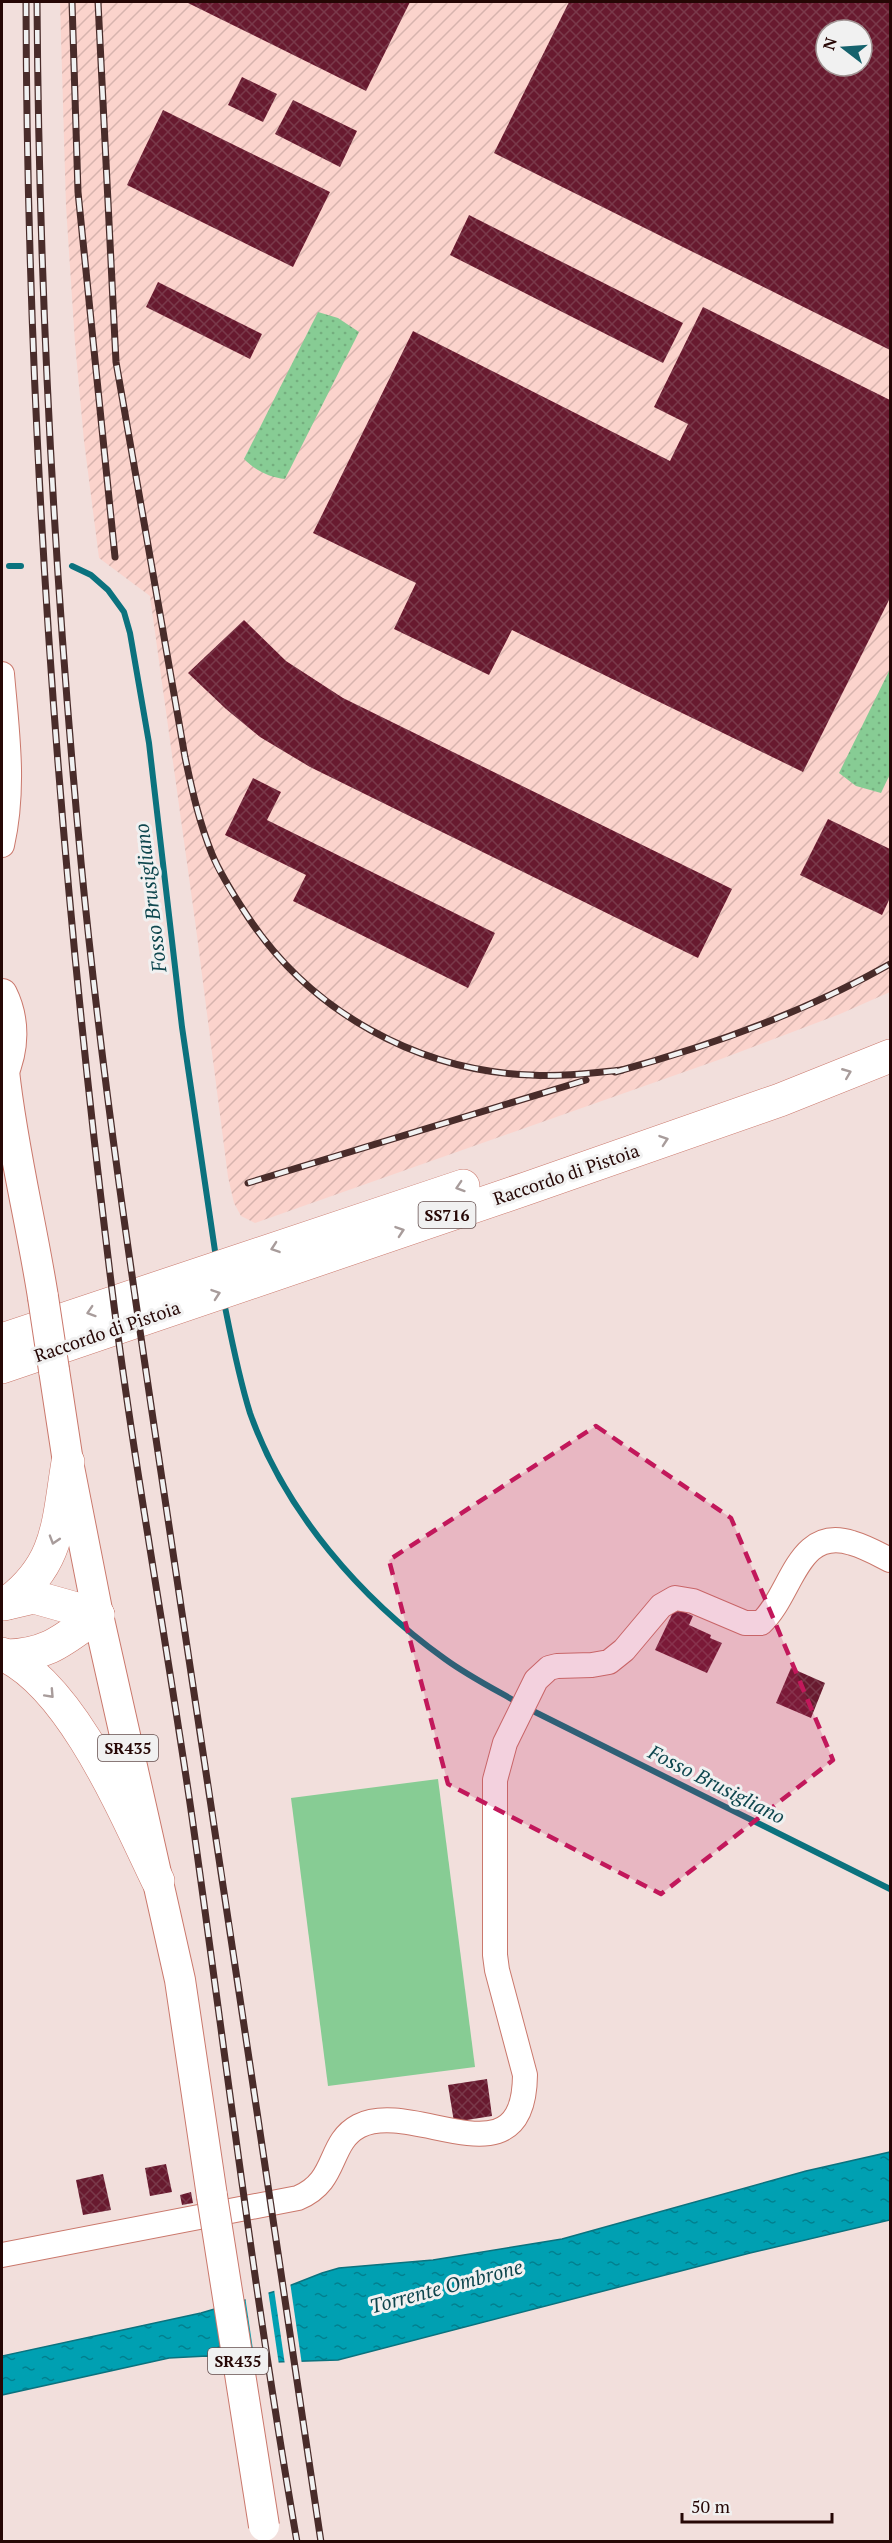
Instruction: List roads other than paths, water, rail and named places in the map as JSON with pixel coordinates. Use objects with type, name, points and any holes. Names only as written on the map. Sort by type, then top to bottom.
[{"type":"highway","name":"Raccordo di Pistoia","points":[[2,1340],[726,1096],[891,1032]]},
{"type":"highway","name":"Raccordo di Pistoia","points":[[2,1367],[780,1100],[891,1056]]},
{"type":"highway","points":[[4,1604],[34,1579],[50,1552],[57,1529],[68,1462]]},
{"type":"highway","points":[[4,1604],[34,1597],[98,1616]]},
{"type":"highway","points":[[4,1655],[34,1653],[48,1649],[98,1616]]},
{"type":"highway","points":[[4,1655],[47,1690],[78,1729],[112,1785],[158,1881]]},
{"type":"main road","name":"SR435","points":[[2,994],[9,1012],[12,1032],[9,1058],[3,1073],[43,1297],[68,1462],[98,1616],[180,1980],[265,2534]]},
{"type":"main road","name":"SR435","points":[[2,1169],[24,1196]]},
{"type":"street","points":[[2,674],[10,773],[8,810],[2,844]]},
{"type":"street","points":[[2,2255],[298,2198],[313,2189],[323,2179],[343,2139],[350,2132],[372,2122],[404,2121],[473,2134],[498,2131],[506,2127],[519,2110],[525,2086],[525,2074],[495,1955],[495,1780],[505,1743],[530,1689],[549,1668],[600,1664],[616,1657],[661,1606],[675,1598],[693,1601],[745,1623],[761,1623],[775,1608],[805,1554],[820,1542],[838,1540],[850,1542],[891,1560]]},
{"type":"water","name":"Torrente Ombrone","points":[[890,2152],[890,2220],[750,2253],[338,2360],[275,2362],[207,2356],[169,2358],[2,2395],[2,2356],[201,2313],[276,2291],[339,2268],[433,2260],[562,2239],[806,2171]]},
{"type":"waterway","name":"Fosso Brusigliano","points":[[9,566],[21,566]]},
{"type":"waterway","name":"Fosso Brusigliano","points":[[72,566],[91,575],[108,590],[124,612],[130,633],[149,743],[182,1027],[215,1251]]},
{"type":"waterway","name":"Fosso Brusigliano","points":[[225,1307],[250,1413],[283,1485],[305,1519],[329,1551],[384,1609],[445,1659],[515,1701]]},
{"type":"waterway","name":"Fosso Brusigliano","points":[[529,1709],[890,1889]]},
{"type":"railway","points":[[26,2],[32,317],[48,631],[74,944],[90,1101],[127,1397],[192,1817],[254,2270],[297,2542]]},
{"type":"railway","points":[[37,2],[41,217],[56,539],[71,754],[91,956],[140,1332],[321,2542]]},
{"type":"railway","points":[[72,2],[78,192],[115,557]]},
{"type":"railway","points":[[98,2],[116,362],[185,757],[207,842],[216,862],[248,917],[274,951],[303,981],[335,1008],[371,1030],[408,1048],[448,1062],[489,1071],[554,1075],[622,1070]]},
{"type":"railway","points":[[615,1072],[756,1027],[824,998],[890,964]]},
{"type":"railway","points":[[248,1183],[586,1080]]}]
